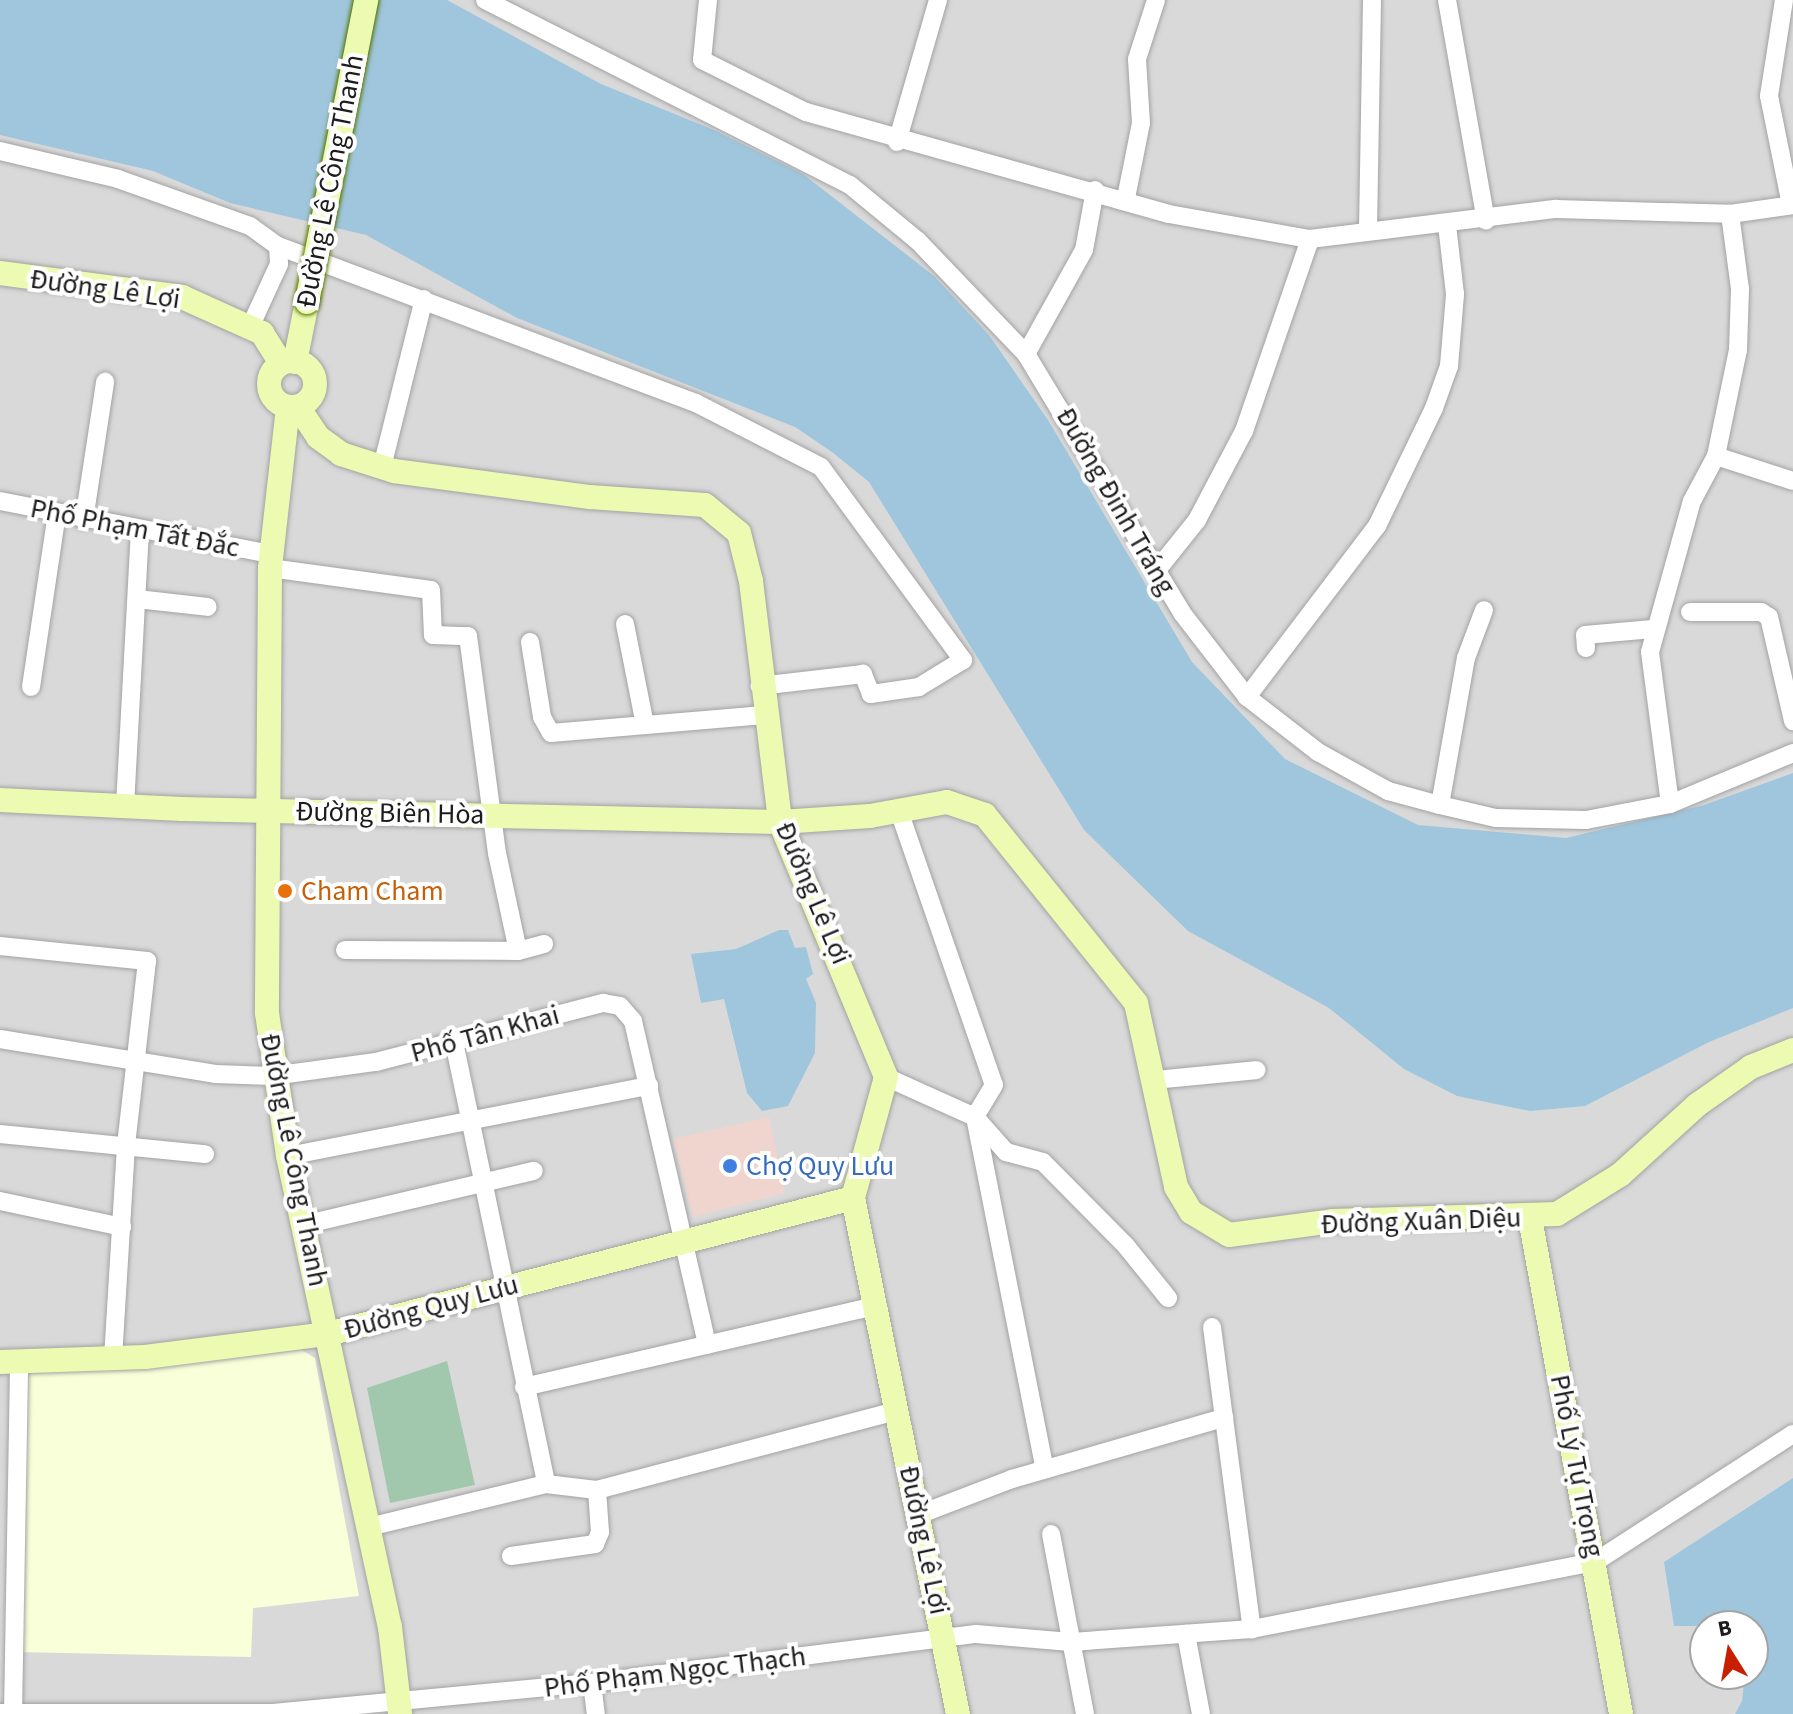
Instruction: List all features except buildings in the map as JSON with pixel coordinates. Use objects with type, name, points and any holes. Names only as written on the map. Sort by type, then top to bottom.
[{"type":"street","name":"Đường Lê Công Thanh","points":[[288,363],[307,302],[366,0]]},
{"type":"street","name":"Đường Đinh Tráng","points":[[485,0],[850,185],[987,307],[1026,354],[1182,613],[1247,697],[1318,752],[1388,791],[1440,805],[1496,818],[1586,820],[1670,804],[1793,753]]},
{"type":"street","points":[[708,0],[702,60],[806,112],[897,142],[1126,198],[1169,214],[1310,239],[1368,229],[1486,221],[1556,209],[1730,214],[1792,205],[1769,96],[1784,0]]},
{"type":"street","points":[[897,142],[938,0]]},
{"type":"street","points":[[1126,198],[1141,123],[1137,59],[1156,0]]},
{"type":"street","points":[[1368,229],[1372,0]]},
{"type":"street","points":[[1447,0],[1486,221]]},
{"type":"street","points":[[0,151],[118,179],[250,226],[278,246],[696,403],[821,467],[963,660],[919,687],[871,694],[863,674],[760,686]]},
{"type":"street","points":[[1026,354],[1084,250],[1095,190]]},
{"type":"street","points":[[1670,804],[1650,652],[1653,629],[1692,501],[1716,456],[1738,350],[1740,289],[1730,214]]},
{"type":"street","points":[[1247,697],[1377,526],[1434,408],[1449,366],[1455,294],[1447,225]]},
{"type":"street","points":[[1157,570],[1197,520],[1244,431],[1310,239]]},
{"type":"street","points":[[251,325],[279,264],[278,246]]},
{"type":"street","name":"Đường Lê Lợi","points":[[0,273],[182,297],[251,325],[288,363]]},
{"type":"street","points":[[382,467],[424,299]]},
{"type":"street","points":[[288,363],[309,369],[315,383],[310,398],[293,407],[269,389],[271,375],[288,363]]},
{"type":"street","points":[[84,520],[105,382]]},
{"type":"street","name":"Đường Lê Công Thanh","points":[[293,407],[270,561],[265,811],[272,1076],[369,1527],[399,1708]]},
{"type":"street","name":"Đường Lê Lợi","points":[[293,407],[318,437],[341,454],[382,467],[590,497],[705,505],[720,512],[739,533],[746,555],[760,686],[780,822],[886,1077],[853,1198],[958,1714]]},
{"type":"street","points":[[1716,456],[1793,481]]},
{"type":"street","name":"Phố Phạm Tất Đắc","points":[[0,501],[270,561],[431,590],[433,635],[468,636],[494,815]]},
{"type":"street","points":[[31,687],[57,514]]},
{"type":"street","points":[[125,806],[140,532]]},
{"type":"street","points":[[137,599],[208,607]]},
{"type":"street","points":[[1440,805],[1466,658],[1484,610]]},
{"type":"street","points":[[1690,612],[1761,612],[1769,617],[1793,721]]},
{"type":"street","points":[[625,624],[645,725]]},
{"type":"street","points":[[1586,648],[1585,635],[1653,629]]},
{"type":"street","points":[[530,642],[542,717],[551,733],[764,715]]},
{"type":"street","name":"Đường Biên Hòa","points":[[0,800],[265,811],[780,822]]},
{"type":"street","name":"Đường Xuân Diệu","points":[[780,822],[899,811],[947,802],[985,815],[1136,1003],[1181,1199],[1205,1224],[1229,1235],[1332,1221],[1530,1218],[1557,1214],[1620,1175],[1697,1105],[1751,1067],[1793,1050]]},
{"type":"street","points":[[899,811],[994,1085],[975,1117],[1045,1469]]},
{"type":"street","points":[[494,815],[518,951]]},
{"type":"street","points":[[345,950],[518,951],[544,944]]},
{"type":"street","points":[[0,946],[147,961],[126,1146],[113,1359]]},
{"type":"street","name":"Phố Tân Khai","points":[[0,1039],[134,1062],[272,1076],[376,1062],[603,1003],[620,1006],[633,1021],[707,1345]]},
{"type":"street","points":[[454,1042],[502,1288],[546,1484]]},
{"type":"street","points":[[1155,1080],[1257,1070]]},
{"type":"street","points":[[886,1077],[975,1117],[1006,1152],[1043,1162],[1126,1246],[1168,1298]]},
{"type":"street","points":[[288,1156],[649,1086]]},
{"type":"street","points":[[0,1134],[205,1154]]},
{"type":"street","points":[[303,1225],[534,1171]]},
{"type":"street","name":"Đường Quy Lưu","points":[[10,1362],[113,1359],[328,1334],[853,1198]]},
{"type":"street","points":[[0,1201],[122,1227]]},
{"type":"street","name":"Phố Lý Tự Trọng","points":[[1530,1218],[1621,1714]]},
{"type":"street","points":[[524,1387],[875,1306]]},
{"type":"street","points":[[1212,1327],[1252,1629]]},
{"type":"street","points":[[10,1362],[13,1713]]},
{"type":"street","points":[[369,1527],[546,1484],[597,1490],[897,1411]]},
{"type":"street","points":[[918,1515],[1045,1469],[1224,1418]]},
{"type":"street","points":[[1595,1562],[1793,1434]]},
{"type":"street","points":[[511,1556],[595,1544],[600,1532],[597,1490]]},
{"type":"street","points":[[1051,1534],[1085,1714]]},
{"type":"street","name":"Phố Phạm Ngọc Thạch","points":[[0,1713],[300,1712],[399,1708],[976,1634],[1071,1642],[1252,1629],[1595,1562]]},
{"type":"street","points":[[1186,1634],[1201,1714]]},
{"type":"street","points":[[592,1683],[596,1714]]},
{"type":"shaded area","points":[[0,0],[1793,0],[1793,1714],[0,1714]]},
{"type":"shaded area","name":"Chợ Quy Lưu","points":[[769,1117],[785,1193],[693,1217],[673,1139]]},
{"type":"shaded area","points":[[302,1350],[315,1358],[359,1596],[253,1608],[251,1657],[18,1652],[27,1369],[139,1369]]},
{"type":"shaded area","points":[[447,1361],[475,1485],[390,1503],[367,1388]]},
{"type":"water","points":[[0,0],[447,0],[601,84],[714,130],[803,174],[934,276],[989,335],[1048,420],[1192,662],[1285,759],[1418,825],[1566,838],[1704,805],[1793,773],[1793,1008],[1709,1042],[1585,1106],[1530,1111],[1457,1096],[1404,1069],[1329,1008],[1188,931],[1084,830],[869,482],[832,452],[795,427],[517,318],[366,235],[230,203],[153,171],[0,135]]},
{"type":"water","points":[[779,930],[788,930],[795,948],[806,947],[813,974],[806,979],[816,1003],[815,1053],[788,1106],[762,1111],[747,1093],[724,999],[701,1003],[691,954],[736,949]]},
{"type":"water","points":[[1793,1478],[1793,1714],[1735,1714],[1742,1701],[1743,1690],[1769,1690],[1769,1610],[1689,1610],[1689,1626],[1674,1626],[1664,1562]]},
{"type":"place","name":"Cham Cham","points":[[285,891]]},
{"type":"place","name":"Chợ Quy Lưu","points":[[730,1166]]}]
